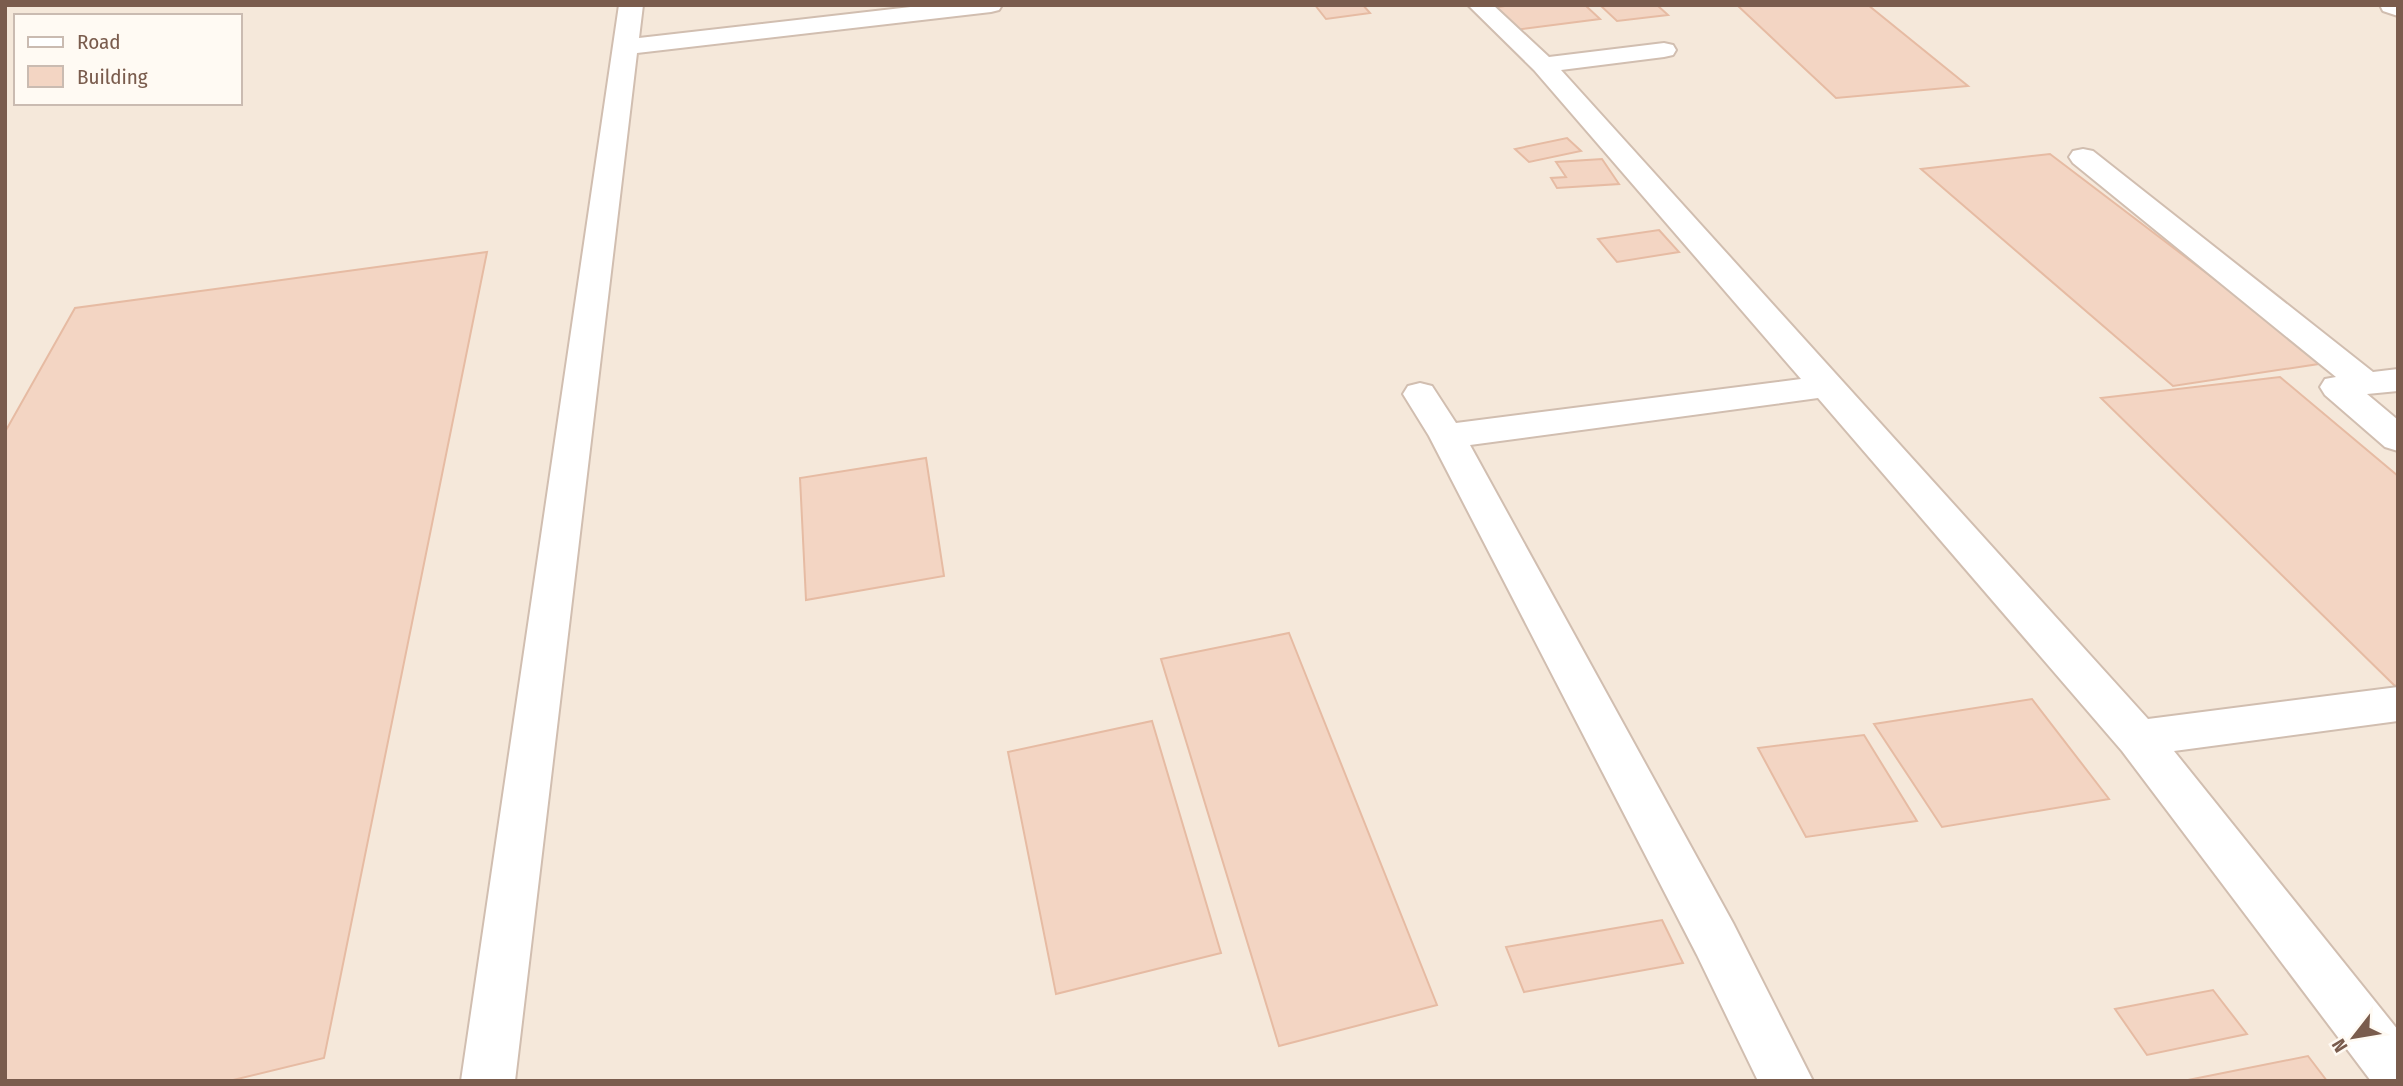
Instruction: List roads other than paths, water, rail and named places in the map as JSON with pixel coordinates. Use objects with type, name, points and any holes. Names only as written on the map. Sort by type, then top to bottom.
[{"type":"street","points":[[488,1081],[631,5]]},
{"type":"street","points":[[625,47],[991,5]]},
{"type":"street","points":[[1479,5],[1543,65],[2138,738],[2398,1073]]},
{"type":"street","points":[[2391,6],[2398,9]]},
{"type":"street","points":[[1543,65],[1664,50]]},
{"type":"street","points":[[2083,157],[2382,382]]},
{"type":"street","points":[[2382,382],[2337,387],[2398,439]]},
{"type":"street","points":[[1447,436],[1827,386]]},
{"type":"street","points":[[1420,394],[1447,436],[1715,939],[1786,1081]]},
{"type":"street","points":[[2138,738],[2398,704]]}]
